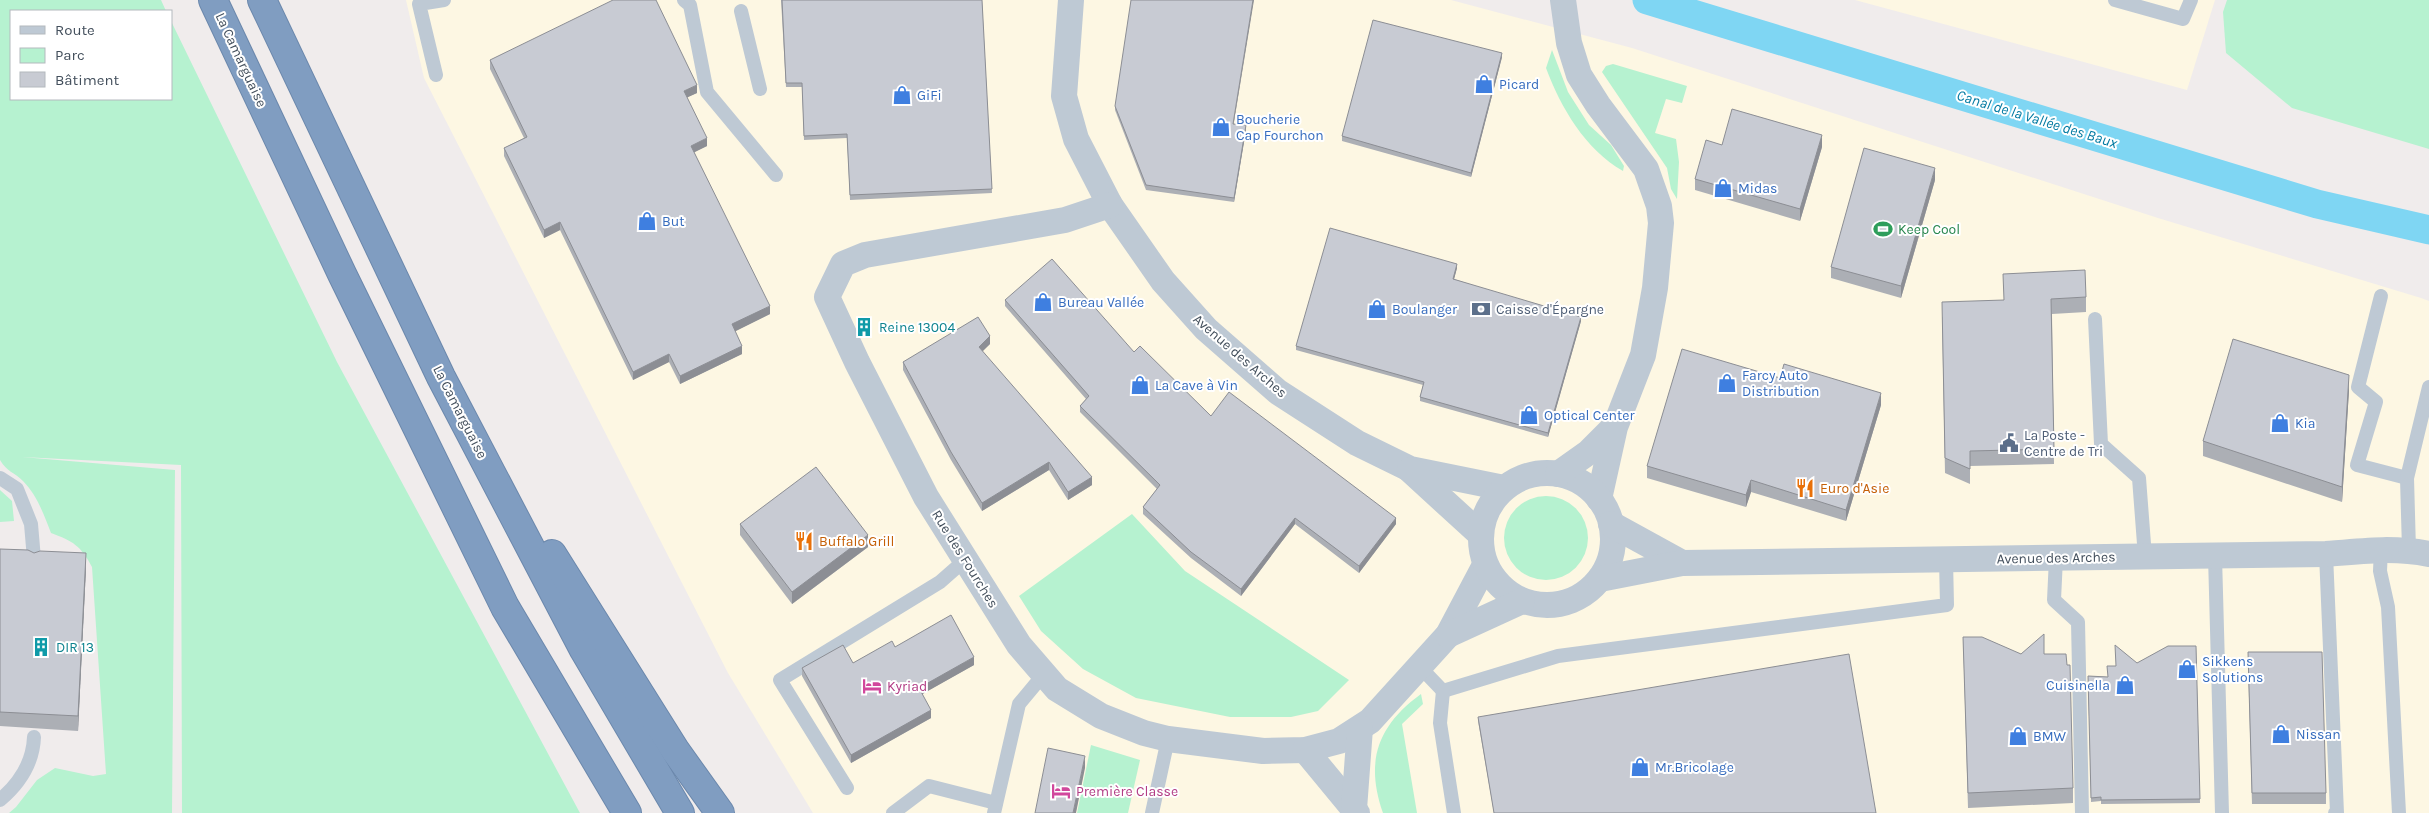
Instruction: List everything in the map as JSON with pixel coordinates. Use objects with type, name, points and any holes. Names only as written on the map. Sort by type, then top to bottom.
[{"type":"highway","name":"La Camarguaise","points":[[213,0],[342,274],[505,607],[627,813]]},
{"type":"highway","name":"La Camarguaise","points":[[262,0],[441,376],[584,650],[680,813]]},
{"type":"highway","points":[[441,376],[675,750],[720,813]]},
{"type":"street","name":"Avenue des Arches","points":[[1071,0],[1064,96],[1076,139],[1110,204],[1163,281],[1223,344],[1278,392],[1357,442],[1410,469],[1504,488]]},
{"type":"street","points":[[1563,0],[1568,44],[1579,75],[1598,105],[1646,169],[1659,206],[1661,223],[1655,288],[1643,355],[1615,427],[1599,499]]},
{"type":"street","name":"Rue des Fourches","points":[[1110,204],[1065,220],[865,255],[843,264],[827,297],[857,362],[926,497],[1019,645],[1056,689],[1101,716],[1144,733],[1168,739],[1263,751],[1305,750],[1340,741],[1370,721],[1448,635],[1485,565]]},
{"type":"street","points":[[1558,474],[1589,452],[1615,427]]},
{"type":"street","name":"Avenue des Arches","points":[[1410,469],[1480,534]]},
{"type":"street","points":[[1539,473],[1558,474],[1574,478],[1588,487],[1599,499],[1612,524],[1613,544],[1609,562],[1600,579],[1584,594],[1565,603],[1543,606],[1522,600],[1507,592],[1494,580],[1485,565],[1481,550],[1480,534],[1484,516],[1492,501],[1504,488],[1520,478],[1539,473]]},
{"type":"street","name":"Avenue des Arches","points":[[1612,524],[1682,563]]},
{"type":"street","name":"Avenue des Arches","points":[[1600,579],[1682,563],[2326,554],[2381,549],[2419,552]]},
{"type":"street","name":"Rue des Fourches","points":[[1448,635],[1522,600]]},
{"type":"street","points":[[1356,811],[1360,728]]},
{"type":"street","points":[[1305,750],[1356,811]]},
{"type":"lane","points":[[436,74],[419,4],[444,0]]},
{"type":"lane","points":[[684,0],[690,5],[707,92],[776,175]]},
{"type":"lane","points":[[2115,0],[2183,20],[2191,0]]},
{"type":"lane","points":[[740,10],[760,89]]},
{"type":"lane","points":[[2381,296],[2358,387],[2376,402],[2357,465],[2407,478]]},
{"type":"lane","points":[[2096,319],[2101,444],[2139,478],[2144,557]]},
{"type":"lane","points":[[2419,552],[2407,478],[2429,387]]},
{"type":"lane","points":[[0,478],[18,489],[31,524],[34,559]]},
{"type":"lane","points":[[2381,549],[2380,571],[2388,607],[2399,813]]},
{"type":"lane","points":[[2326,554],[2337,813],[2335,813]]},
{"type":"lane","points":[[2215,556],[2222,813]]},
{"type":"lane","points":[[2056,558],[2054,600],[2078,622],[2082,813]]},
{"type":"lane","points":[[1443,691],[1558,656],[1947,605],[1946,559]]},
{"type":"lane","points":[[847,788],[780,680],[940,582],[965,560]]},
{"type":"lane","points":[[1420,667],[1443,691],[1440,723],[1454,813]]},
{"type":"lane","points":[[893,813],[929,786],[995,808],[1019,704],[1044,674]]},
{"type":"lane","points":[[0,800],[15,788],[34,754],[34,737]]},
{"type":"lane","points":[[1152,813],[1168,739]]},
{"type":"shaded area","points":[[406,0],[1451,0],[1632,48],[2158,218],[2429,301],[2429,813],[813,813],[728,673],[424,78]]},
{"type":"shaded area","points":[[1855,0],[2215,0],[2187,90]]},
{"type":"green space","points":[[0,0],[161,0],[166,10],[10,10],[10,100],[172,100],[172,23],[337,362],[580,813],[182,813],[181,465],[22,457],[175,470],[172,813],[9,813],[37,780],[55,768],[93,776],[106,774],[92,567],[76,545],[51,533],[32,492],[0,460]]},
{"type":"green space","points":[[2227,0],[2429,0],[2429,149],[2292,108],[2226,53],[2223,12]]},
{"type":"green space","points":[[1552,50],[1568,92],[1589,125],[1611,145],[1624,166],[1623,171],[1597,151],[1567,112],[1546,68]]},
{"type":"green space","points":[[1613,64],[1687,86],[1682,103],[1666,99],[1655,133],[1676,139],[1679,162],[1677,199],[1671,189],[1667,168],[1602,72],[1606,66]]},
{"type":"green space","points":[[0,490],[12,501],[14,521],[0,522]]},
{"type":"green space","points":[[1546,496],[1562,499],[1576,508],[1585,522],[1588,538],[1585,554],[1576,568],[1562,577],[1546,580],[1530,577],[1516,568],[1507,554],[1504,538],[1507,522],[1516,508],[1530,499]]},
{"type":"green space","points":[[1132,514],[1185,571],[1349,680],[1318,711],[1291,717],[1230,717],[1136,698],[1083,669],[1041,631],[1019,596]]},
{"type":"green space","points":[[1421,694],[1423,704],[1402,724],[1417,813],[1383,813],[1375,777],[1379,746],[1385,732],[1394,719]]},
{"type":"green space","points":[[1091,745],[1140,760],[1128,813],[1077,813]]},
{"type":"building","points":[[613,0],[656,0],[697,85],[684,91],[707,138],[691,146],[770,306],[732,324],[742,346],[680,376],[669,354],[633,372],[560,222],[544,230],[504,148],[527,137],[490,60]]},
{"type":"building","points":[[782,0],[982,0],[992,189],[850,195],[847,134],[804,136],[802,83],[786,83]]},
{"type":"building","points":[[1131,0],[1253,0],[1233,124],[1246,125],[1234,198],[1146,185],[1115,106]]},
{"type":"building","points":[[1373,20],[1502,53],[1471,173],[1342,136]]},
{"type":"building","points":[[1732,109],[1822,135],[1800,209],[1695,179],[1706,140],[1722,145]]},
{"type":"building","name":"Keep Cool","points":[[1864,148],[1935,168],[1901,286],[1831,267]]},
{"type":"building","points":[[1330,228],[1457,264],[1453,279],[1581,317],[1548,433],[1420,397],[1424,382],[1296,346]]},
{"type":"building","points":[[1052,259],[1134,352],[1140,346],[1211,416],[1229,392],[1396,518],[1359,566],[1295,518],[1241,589],[1191,552],[1143,507],[1160,485],[1080,406],[1089,396],[1005,300]]},
{"type":"building","points":[[2085,270],[2086,297],[2051,299],[2054,449],[1970,451],[1970,469],[1945,458],[1942,302],[2004,300],[2003,274]]},
{"type":"building","points":[[978,317],[990,336],[979,347],[1092,477],[1068,492],[1049,462],[982,503],[951,452],[903,362]]},
{"type":"building","name":"Kia","points":[[2233,339],[2349,375],[2342,487],[2203,441]]},
{"type":"building","points":[[1682,349],[1780,378],[1784,364],[1881,393],[1846,510],[1751,480],[1746,495],[1647,466]]},
{"type":"building","name":"Buffalo Grill","points":[[816,467],[868,535],[792,592],[740,524]]},
{"type":"building","name":"DIR 13","points":[[0,549],[28,550],[34,553],[40,551],[86,553],[78,716],[0,712]]},
{"type":"building","name":"Kyriad","points":[[951,615],[974,657],[919,688],[931,710],[851,755],[802,668],[843,645],[853,663],[892,641],[895,647]]},
{"type":"building","name":"BMW","points":[[2044,634],[2044,654],[2066,654],[2067,665],[2070,665],[2073,788],[1968,793],[1963,637],[1982,637],[2021,654]]},
{"type":"building","points":[[2115,645],[2137,663],[2168,646],[2196,646],[2200,799],[2101,800],[2101,797],[2091,798],[2088,676],[2108,677],[2107,666],[2116,666]]},
{"type":"building","name":"Nissan","points":[[2248,652],[2322,652],[2326,793],[2252,793]]},
{"type":"building","name":"Mr.Bricolage","points":[[1849,654],[1876,813],[1494,813],[1478,717]]},
{"type":"building","name":"Première Classe","points":[[1048,748],[1085,756],[1073,813],[1035,813]]},
{"type":"waterway","name":"Canal de la Vallée des Baux","points":[[1647,0],[2317,204],[2429,230]]},
{"type":"place","name":"Picard","points":[[1484,84]]},
{"type":"place","name":"GiFi","points":[[902,95]]},
{"type":"place","name":"Boucherie Cap Fourchon","points":[[1221,127]]},
{"type":"place","name":"Midas","points":[[1723,188]]},
{"type":"place","name":"But","points":[[647,221]]},
{"type":"place","name":"Keep Cool","points":[[1883,229]]},
{"type":"place","name":"Bureau Vallée","points":[[1043,302]]},
{"type":"place","name":"Boulanger","points":[[1377,309]]},
{"type":"place","name":"Caisse d'Épargne","points":[[1481,309]]},
{"type":"place","name":"Reine 13004","points":[[864,327]]},
{"type":"place","name":"Farcy Auto Distribution","points":[[1727,383]]},
{"type":"place","name":"La Cave à Vin","points":[[1140,385]]},
{"type":"place","name":"Optical Center","points":[[1529,415]]},
{"type":"place","name":"Kia","points":[[2280,423]]},
{"type":"place","name":"La Poste - Centre de Tri","points":[[2009,443]]},
{"type":"place","name":"Euro d'Asie","points":[[1805,488]]},
{"type":"place","name":"Buffalo Grill","points":[[804,541]]},
{"type":"place","name":"DIR 13","points":[[41,647]]},
{"type":"place","name":"Sikkens Solutions","points":[[2187,669]]},
{"type":"place","name":"Cuisinella","points":[[2125,685]]},
{"type":"place","name":"Kyriad","points":[[872,686]]},
{"type":"place","name":"Nissan","points":[[2281,734]]},
{"type":"place","name":"BMW","points":[[2018,736]]},
{"type":"place","name":"Mr.Bricolage","points":[[1640,767]]},
{"type":"place","name":"Première Classe","points":[[1061,791]]}]
